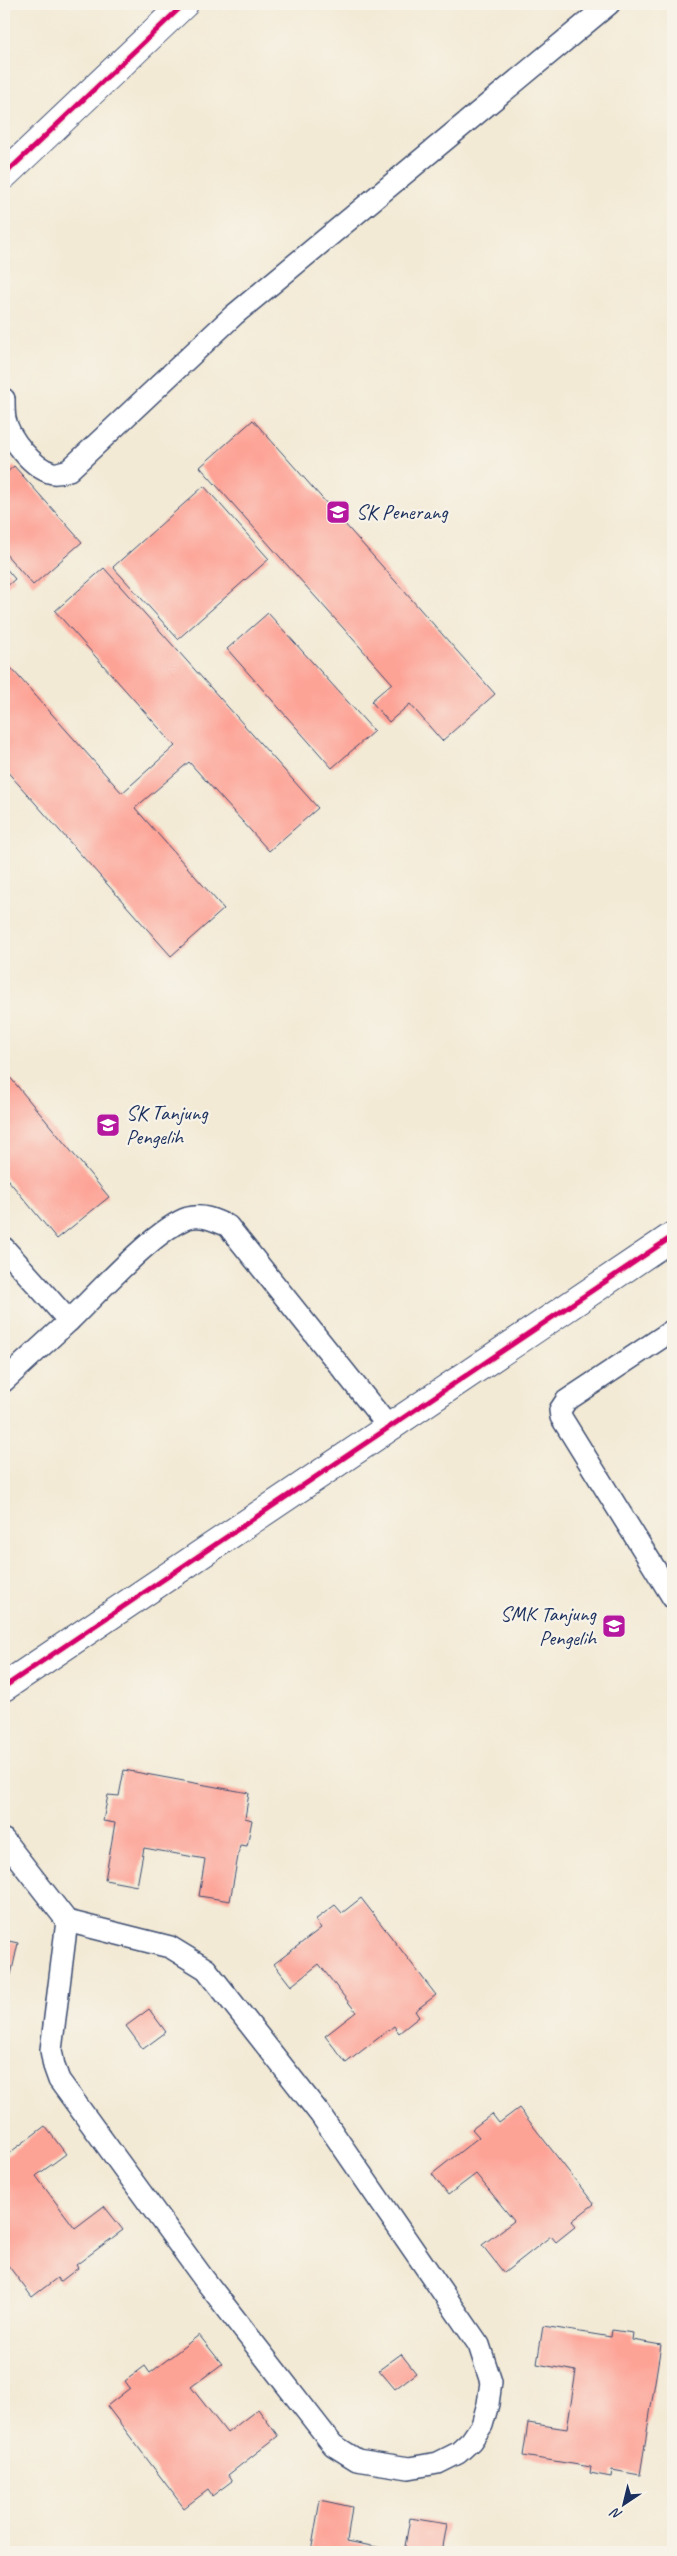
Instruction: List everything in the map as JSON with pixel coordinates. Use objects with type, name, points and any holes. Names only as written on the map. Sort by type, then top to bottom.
[{"type":"street","points":[[4,175],[184,4]]},
{"type":"street","points":[[4,1687],[388,1426],[673,1236]]},
{"type":"lane","points":[[4,399],[5,419],[9,431],[27,456],[42,468],[54,474],[69,470],[234,315],[609,4]]},
{"type":"lane","points":[[4,1381],[167,1228],[189,1218],[207,1217],[228,1226],[388,1426]]},
{"type":"lane","points":[[4,1248],[69,1321]]},
{"type":"lane","points":[[673,1330],[566,1401],[560,1410],[561,1417],[673,1598]]},
{"type":"lane","points":[[4,1840],[67,1921],[170,1947],[206,1969],[320,2114],[398,2231],[480,2345],[492,2382],[488,2404],[482,2425],[458,2453],[438,2463],[409,2468],[357,2460],[333,2445],[204,2279],[59,2080],[51,2050],[67,1921]]},
{"type":"building","points":[[253,420],[495,694],[442,741],[410,704],[389,722],[371,701],[392,683],[200,467]]},
{"type":"building","points":[[14,466],[82,542],[33,585],[4,552],[4,475]]},
{"type":"building","points":[[204,486],[269,559],[178,639],[113,567]]},
{"type":"building","points":[[4,566],[15,579],[4,589]]},
{"type":"building","points":[[104,568],[318,808],[269,851],[189,762],[135,808],[224,909],[171,956],[4,768],[4,660],[122,793],[175,746],[55,611]]},
{"type":"building","points":[[268,613],[374,731],[332,768],[227,649]]},
{"type":"building","points":[[4,1070],[109,1197],[57,1239],[4,1175]]},
{"type":"building","points":[[124,1770],[249,1793],[245,1818],[252,1820],[247,1846],[240,1845],[230,1901],[199,1896],[205,1859],[144,1848],[137,1886],[105,1880],[115,1823],[103,1821],[108,1795],[119,1796]]},
{"type":"building","points":[[361,1898],[436,1995],[415,2011],[419,2017],[399,2033],[394,2026],[346,2063],[325,2036],[356,2012],[319,1964],[291,1986],[274,1964],[321,1928],[315,1920],[335,1905],[342,1913]]},
{"type":"building","points":[[4,1940],[18,1943],[11,1975],[4,1974]]},
{"type":"building","points":[[149,2009],[166,2032],[143,2049],[126,2026]]},
{"type":"building","points":[[519,2108],[594,2204],[572,2221],[576,2226],[556,2242],[551,2236],[504,2273],[482,2245],[514,2221],[476,2174],[448,2195],[432,2174],[479,2137],[472,2129],[492,2114],[499,2123]]},
{"type":"building","points":[[45,2126],[66,2154],[36,2176],[75,2228],[104,2206],[123,2230],[76,2265],[78,2268],[60,2282],[57,2278],[32,2297],[4,2260],[4,2157]]},
{"type":"building","points":[[543,2326],[611,2337],[612,2330],[633,2333],[632,2340],[661,2345],[640,2475],[612,2470],[611,2477],[590,2473],[591,2467],[523,2456],[528,2423],[567,2429],[576,2371],[537,2364]]},
{"type":"building","points":[[199,2335],[222,2364],[191,2387],[227,2433],[258,2409],[278,2436],[228,2475],[232,2481],[212,2496],[208,2490],[184,2508],[107,2406],[130,2388],[125,2381],[145,2366],[150,2373]]},
{"type":"building","points":[[401,2354],[416,2373],[395,2389],[379,2370]]},
{"type":"building","points":[[320,2500],[352,2507],[347,2541],[401,2552],[311,2552]]},
{"type":"building","points":[[410,2518],[447,2524],[442,2552],[404,2552]]},
{"type":"cycle path","points":[[4,175],[184,4]]},
{"type":"cycle path","points":[[4,1687],[673,1236]]},
{"type":"place","name":"SK Penerang","points":[[338,512]]},
{"type":"place","name":"SK Tanjung Pengelih","points":[[108,1125]]},
{"type":"place","name":"SMK Tanjung Pengelih","points":[[614,1626]]}]
